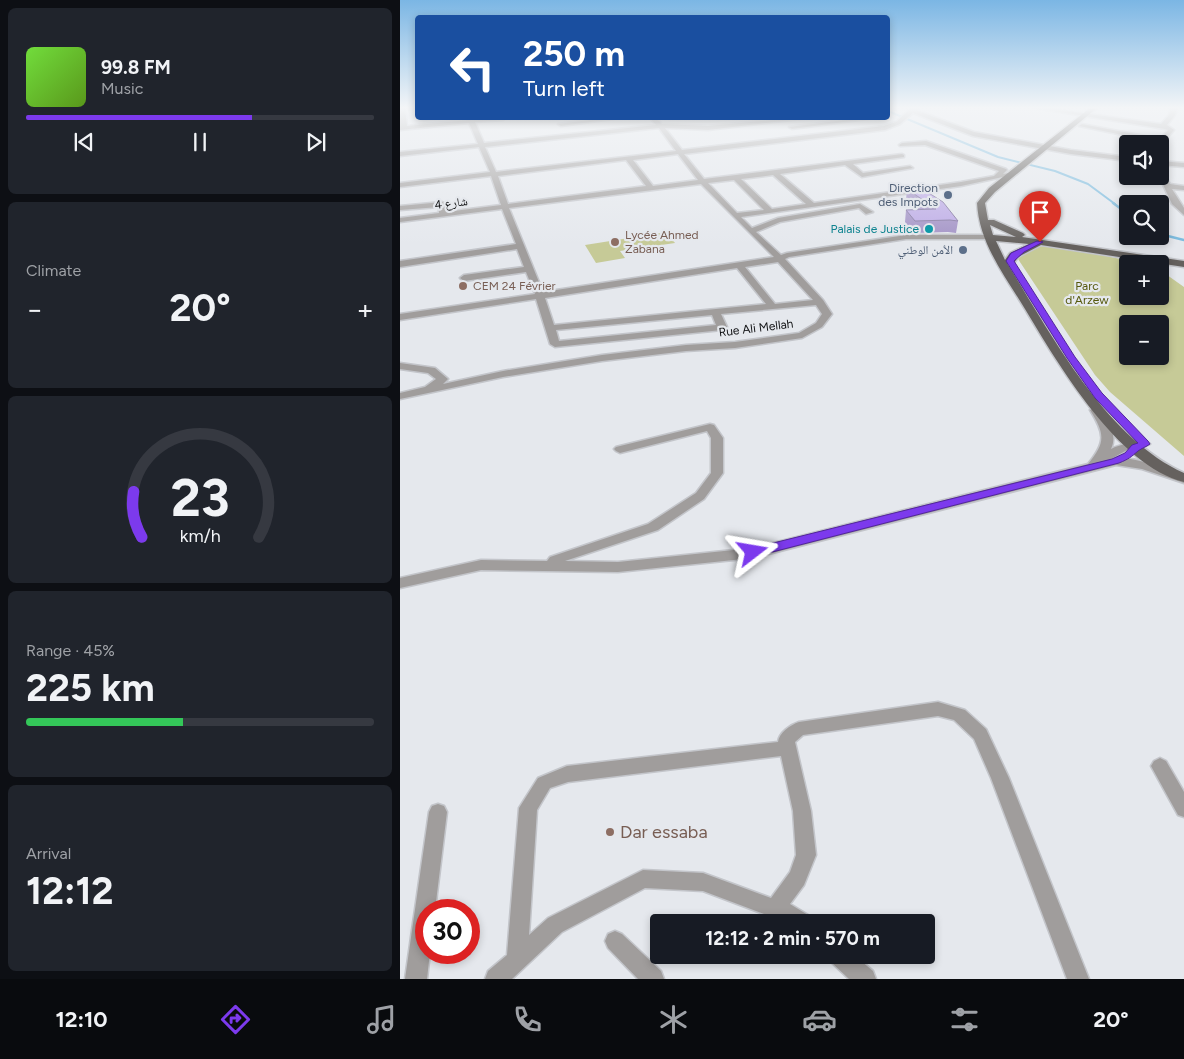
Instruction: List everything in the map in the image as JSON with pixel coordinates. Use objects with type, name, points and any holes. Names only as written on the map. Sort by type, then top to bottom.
[{"type":"main road","points":[[1042,154],[992,190],[981,203],[980,208],[993,237],[1071,358],[1098,396],[1140,445],[1184,470]]},
{"type":"main road","points":[[1024,167],[997,193],[988,209],[994,250],[1060,358],[1087,397],[1164,469],[1184,478]]},
{"type":"main road","points":[[991,222],[1040,242]]},
{"type":"main road","points":[[993,237],[1040,242],[1184,264]]},
{"type":"main road","points":[[1010,261],[1021,250],[1040,242]]},
{"type":"street","points":[[486,154],[540,296],[555,344],[722,328],[715,312]]},
{"type":"street","points":[[400,185],[628,158],[646,154]]},
{"type":"street","points":[[679,154],[735,216],[802,280],[820,302]]},
{"type":"street","points":[[957,154],[1004,170],[995,178]]},
{"type":"street","points":[[1090,154],[1119,158]]},
{"type":"street","name":"شارع 4","points":[[400,220],[902,156]]},
{"type":"street","points":[[628,158],[651,188]]},
{"type":"street","points":[[879,159],[896,170]]},
{"type":"street","points":[[848,164],[862,175],[910,168]]},
{"type":"street","points":[[1169,164],[1184,165]]},
{"type":"street","points":[[735,216],[984,180],[1024,167]]},
{"type":"street","points":[[775,173],[812,205]]},
{"type":"street","points":[[736,178],[770,211]]},
{"type":"street","points":[[984,180],[992,190]]},
{"type":"street","points":[[1168,186],[1184,188]]},
{"type":"street","points":[[1168,186],[1176,204],[1184,213]]},
{"type":"street","points":[[827,203],[834,210]]},
{"type":"street","points":[[400,208],[442,204],[443,216]]},
{"type":"street","points":[[752,231],[778,220],[834,210],[861,206],[869,212]]},
{"type":"street","points":[[400,317],[780,259],[787,255],[906,237],[993,237]]},
{"type":"street","points":[[400,264],[521,246]]},
{"type":"street","points":[[740,265],[762,290],[772,306]]},
{"type":"street","points":[[464,278],[529,268]]},
{"type":"street","points":[[550,328],[820,302]]},
{"type":"street","name":"Rue Ali Mellah","points":[[400,396],[503,374],[602,358],[686,348],[736,345],[802,335],[820,325],[826,314],[820,302]]},
{"type":"street","points":[[400,366],[431,370],[443,379],[428,390]]},
{"type":"street","points":[[400,375],[431,370]]},
{"type":"street","points":[[1087,397],[1108,430],[1109,438],[1103,454],[1092,466]]},
{"type":"street","points":[[551,566],[555,560],[653,527],[700,496],[717,473],[717,438],[710,426],[620,449]]},
{"type":"street","points":[[1092,466],[1125,446],[1140,445]]},
{"type":"street","points":[[400,583],[481,565],[618,567],[753,552],[1116,461],[1129,455],[1140,445]]},
{"type":"street","points":[[1116,461],[1144,466],[1184,478]]},
{"type":"street","points":[[776,908],[797,878],[806,855],[802,810],[786,740],[799,728],[938,709],[959,715],[980,734],[1000,778],[1078,979]]},
{"type":"street","points":[[518,959],[528,808],[544,783],[567,774],[788,748]]},
{"type":"street","points":[[1160,766],[1184,809]]},
{"type":"street","points":[[416,979],[438,812]]},
{"type":"street","points":[[496,979],[556,925],[643,880],[703,882],[790,914]]},
{"type":"street","points":[[615,941],[653,979]]},
{"type":"street","points":[[848,964],[865,979]]},
{"type":"green space","points":[[667,232],[675,243],[620,251],[625,258],[596,263],[585,245]]},
{"type":"green space","name":"Parc d'Arzew","points":[[1045,246],[1119,259],[1119,305],[1169,305],[1169,276],[1184,287],[1184,456],[1110,392],[1095,375],[1018,259],[1026,250]]},
{"type":"building","points":[[921,188],[943,202],[958,221],[915,221],[906,210],[936,209],[907,189]]},
{"type":"waterway","points":[[990,154],[1055,171],[1088,184],[1115,204]]},
{"type":"waterway","points":[[1113,203],[1119,207]]},
{"type":"waterway","points":[[1169,236],[1184,240]]},
{"type":"place","name":"Direction des Impots","points":[[948,195]]},
{"type":"place","name":"Palais de Justice","points":[[929,229]]},
{"type":"place","name":"Lycée Ahmed Zabana","points":[[615,242]]},
{"type":"place","name":"الأمن الوطني","points":[[963,250]]},
{"type":"place","name":"CEM 24 Février","points":[[463,286]]},
{"type":"place","name":"Dar essaba","points":[[610,832]]},
{"type":"route","points":[[753,552],[1116,461],[1129,455],[1135,447],[1144,444],[1098,396],[1071,358],[1046,315],[1010,261],[1021,250],[1040,242]]}]
